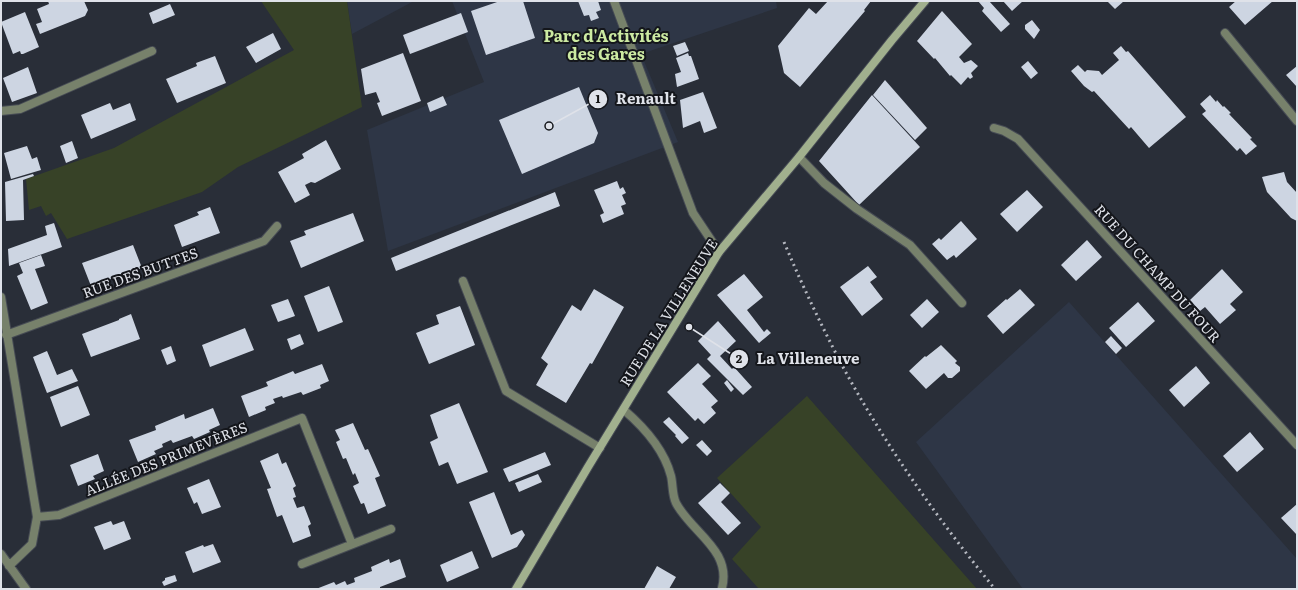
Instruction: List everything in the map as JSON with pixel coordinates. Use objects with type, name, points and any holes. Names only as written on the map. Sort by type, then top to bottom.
[{"type":"main road","name":"RUE DE LA VILLENEUVE","points":[[516,589],[719,252],[799,157],[925,1]]},
{"type":"street","points":[[614,1],[693,214],[719,252]]},
{"type":"street","points":[[1225,33],[1297,120]]},
{"type":"street","points":[[1,111],[20,109],[152,51]]},
{"type":"street","name":"RUE DU CHAMP DU FOUR","points":[[994,128],[1004,131],[1018,139],[1297,445]]},
{"type":"street","points":[[799,157],[824,183],[857,209],[910,245],[962,303]]},
{"type":"street","name":"RUE DES BUTTES","points":[[6,335],[264,241],[278,226]]},
{"type":"street","points":[[463,281],[506,391],[600,448]]},
{"type":"street","points":[[1,297],[6,335],[37,517],[32,544],[10,566]]},
{"type":"street","points":[[624,410],[638,422],[664,455],[671,476],[676,503],[708,541],[722,565],[724,578],[722,588]]},
{"type":"street","name":"ALLÉE DES PRIMEVÈRES","points":[[37,517],[59,514],[302,418],[352,544]]},
{"type":"street","points":[[302,564],[391,529]]},
{"type":"street","points":[[1,554],[26,589]]},
{"type":"shaded area","points":[[347,1],[414,1],[352,34]]},
{"type":"shaded area","points":[[452,1],[776,1],[777,8],[641,54],[678,142],[388,251],[367,130],[484,82]]},
{"type":"shaded area","points":[[1069,302],[1297,559],[1297,589],[1023,589],[916,442]]},
{"type":"green space","points":[[261,1],[347,1],[362,107],[238,167],[202,192],[67,239],[51,213],[46,216],[41,206],[29,210],[26,179],[114,148],[294,50]]},
{"type":"green space","points":[[807,396],[977,589],[759,589],[732,559],[761,527],[717,478]]},
{"type":"building","points":[[48,1],[84,1],[88,10],[85,16],[40,34],[36,24],[42,22],[37,9],[49,4]]},
{"type":"building","points":[[500,1],[523,1],[535,38],[486,55],[471,11]]},
{"type":"building","points":[[578,1],[598,1],[601,10],[596,12],[599,18],[591,21],[589,15],[584,16]]},
{"type":"building","points":[[828,1],[871,1],[864,10],[865,11],[800,87],[784,73],[778,46],[809,8],[816,14]]},
{"type":"building","points":[[978,1],[989,1],[1010,24],[1001,32],[982,11],[984,8]]},
{"type":"building","points":[[1003,1],[1023,1],[1012,11]]},
{"type":"building","points":[[1107,1],[1124,1],[1115,9]]},
{"type":"building","points":[[1236,1],[1273,1],[1245,25],[1229,7]]},
{"type":"building","points":[[170,4],[175,15],[153,24],[149,13]]},
{"type":"building","points":[[942,11],[972,44],[959,57],[964,63],[971,60],[978,66],[971,73],[973,77],[970,79],[968,77],[961,85],[951,75],[950,76],[935,58],[934,59],[917,41]]},
{"type":"building","points":[[25,12],[39,47],[23,54],[21,54],[20,51],[13,54],[1,22]]},
{"type":"building","points":[[461,13],[468,32],[410,54],[403,35]]},
{"type":"building","points":[[1032,20],[1040,30],[1034,39],[1025,29],[1025,25]]},
{"type":"building","points":[[273,33],[281,49],[256,63],[246,47]]},
{"type":"building","points":[[685,42],[689,51],[677,56],[673,46]]},
{"type":"building","points":[[1121,46],[1126,52],[1128,51],[1186,117],[1149,148],[1131,127],[1129,129],[1094,91],[1092,92],[1084,86],[1071,71],[1078,65],[1085,72],[1087,70],[1099,71],[1102,75],[1119,60],[1113,53]]},
{"type":"building","points":[[403,53],[421,101],[382,116],[377,103],[380,102],[376,92],[365,95],[361,69]]},
{"type":"building","points":[[688,53],[689,56],[691,56],[699,79],[677,87],[675,74],[681,72],[676,58]]},
{"type":"building","points":[[215,56],[226,83],[177,103],[166,79],[197,66],[196,63]]},
{"type":"building","points":[[1028,61],[1038,73],[1031,79],[1021,67]]},
{"type":"building","points":[[1297,66],[1297,87],[1286,75]]},
{"type":"building","points":[[28,67],[37,93],[12,102],[3,78]]},
{"type":"building","points":[[885,80],[927,128],[915,140],[873,95]]},
{"type":"building","points":[[579,87],[598,133],[594,143],[522,174],[499,120]]},
{"type":"building","points":[[703,92],[717,128],[704,133],[700,121],[683,128],[680,100]]},
{"type":"building","points":[[872,95],[920,147],[859,205],[819,161]]},
{"type":"building","points":[[1210,95],[1216,102],[1217,100],[1231,113],[1229,114],[1252,138],[1250,139],[1257,146],[1246,155],[1240,148],[1237,151],[1202,114],[1206,111],[1200,104]]},
{"type":"building","points":[[443,96],[447,105],[430,112],[427,103]]},
{"type":"building","points":[[110,103],[113,110],[130,103],[136,120],[91,139],[81,115]]},
{"type":"building","points":[[326,140],[341,169],[315,183],[311,182],[305,185],[310,195],[295,203],[278,172],[304,158],[302,154]]},
{"type":"building","points":[[72,141],[78,158],[66,163],[60,146]]},
{"type":"building","points":[[27,146],[32,159],[37,157],[41,170],[11,179],[4,153]]},
{"type":"building","points":[[1284,172],[1287,182],[1297,193],[1297,221],[1291,218],[1267,192],[1262,177]]},
{"type":"building","points":[[33,174],[34,176],[23,180],[24,220],[6,221],[5,182]]},
{"type":"building","points":[[617,181],[620,189],[623,187],[626,193],[622,195],[626,204],[621,206],[624,214],[603,223],[600,215],[604,213],[594,190]]},
{"type":"building","points":[[1027,190],[1043,207],[1017,232],[1000,214]]},
{"type":"building","points":[[555,192],[560,206],[396,271],[391,258]]},
{"type":"building","points":[[210,207],[220,233],[182,247],[174,225],[199,215],[197,212]]},
{"type":"building","points":[[353,213],[364,241],[301,268],[290,241],[306,235],[304,231]]},
{"type":"building","points":[[961,221],[977,239],[956,258],[954,255],[947,260],[932,244],[939,238],[941,240]]},
{"type":"building","points":[[54,223],[62,247],[9,266],[8,249],[47,235],[45,226]]},
{"type":"building","points":[[1087,240],[1102,257],[1076,281],[1061,265]]},
{"type":"building","points":[[133,245],[142,268],[91,286],[82,263]]},
{"type":"building","points":[[41,255],[45,266],[35,269],[48,303],[31,310],[17,276],[23,273],[19,263]]},
{"type":"building","points":[[868,266],[877,277],[870,282],[883,299],[862,316],[840,287]]},
{"type":"building","points":[[1222,269],[1243,292],[1230,304],[1236,310],[1220,324],[1205,307],[1200,311],[1190,300]]},
{"type":"building","points":[[744,274],[763,297],[747,310],[764,332],[767,329],[771,333],[759,343],[717,295]]},
{"type":"building","points":[[329,286],[343,322],[318,332],[304,296]]},
{"type":"building","points":[[594,289],[624,307],[592,364],[590,363],[566,403],[536,385],[548,364],[541,358],[572,305],[581,311]]},
{"type":"building","points":[[1020,289],[1035,305],[1003,334],[987,316]]},
{"type":"building","points":[[288,299],[295,316],[278,322],[271,305]]},
{"type":"building","points":[[927,299],[939,312],[922,328],[910,315]]},
{"type":"building","points":[[1138,302],[1155,321],[1126,347],[1109,328]]},
{"type":"building","points":[[460,306],[475,345],[429,364],[416,333],[439,324],[436,315]]},
{"type":"building","points":[[131,314],[140,339],[91,357],[82,334]]},
{"type":"building","points":[[718,321],[736,341],[720,356],[732,369],[734,367],[752,387],[743,395],[707,359],[711,355],[698,341]]},
{"type":"building","points":[[245,328],[254,350],[210,367],[202,345]]},
{"type":"building","points":[[300,334],[304,344],[291,350],[287,339]]},
{"type":"building","points":[[1111,336],[1122,348],[1116,354],[1105,342]]},
{"type":"building","points":[[941,345],[957,361],[955,363],[960,367],[960,371],[952,378],[948,378],[944,373],[926,389],[909,371],[925,356],[926,357]]},
{"type":"building","points":[[171,346],[176,361],[167,365],[161,350]]},
{"type":"building","points":[[47,351],[57,375],[72,369],[78,381],[47,393],[33,357]]},
{"type":"building","points":[[698,363],[711,376],[702,384],[718,401],[711,407],[716,413],[704,424],[698,418],[695,421],[667,392]]},
{"type":"building","points":[[322,364],[329,381],[320,385],[321,388],[303,395],[301,392],[283,398],[282,396],[273,399],[275,403],[265,407],[266,410],[249,417],[241,396],[268,386],[266,382],[293,371],[295,374]]},
{"type":"building","points":[[1196,366],[1210,383],[1184,407],[1169,390]]},
{"type":"building","points":[[727,380],[734,389],[731,392],[724,383]]},
{"type":"building","points":[[78,386],[90,415],[61,427],[50,397]]},
{"type":"building","points":[[459,403],[488,472],[457,484],[448,462],[439,466],[430,442],[438,438],[430,415]]},
{"type":"building","points":[[213,408],[220,425],[209,430],[210,432],[194,439],[192,436],[173,443],[171,440],[162,444],[163,447],[154,451],[156,454],[138,462],[129,440],[156,430],[155,426],[184,414],[185,419]]},
{"type":"building","points":[[669,417],[689,438],[682,444],[675,436],[676,435],[663,422]]},
{"type":"building","points":[[353,423],[365,450],[368,449],[380,476],[375,478],[386,506],[368,514],[364,503],[361,504],[353,486],[359,483],[355,473],[353,475],[346,458],[343,459],[336,442],[340,440],[335,430]]},
{"type":"building","points":[[1250,432],[1264,449],[1237,472],[1223,456]]},
{"type":"building","points":[[702,440],[712,451],[707,456],[696,445]]},
{"type":"building","points":[[545,452],[551,465],[509,482],[503,469]]},
{"type":"building","points":[[278,453],[282,464],[286,462],[296,486],[293,488],[296,497],[293,498],[297,508],[304,506],[311,524],[308,526],[311,536],[293,543],[282,515],[277,517],[267,489],[271,488],[260,461]]},
{"type":"building","points":[[98,454],[104,471],[93,476],[95,479],[78,486],[70,465]]},
{"type":"building","points":[[538,474],[542,482],[519,492],[515,483]]},
{"type":"building","points":[[209,479],[221,507],[202,514],[197,502],[194,504],[187,488]]},
{"type":"building","points":[[720,483],[730,493],[721,502],[741,523],[728,535],[698,503]]},
{"type":"building","points":[[494,492],[511,535],[522,530],[525,535],[517,547],[492,558],[469,502]]},
{"type":"building","points":[[1297,504],[1297,535],[1281,518]]},
{"type":"building","points":[[111,521],[113,525],[124,521],[131,539],[104,550],[94,527]]},
{"type":"building","points":[[213,544],[221,562],[193,573],[185,552],[203,545],[204,547]]},
{"type":"building","points":[[472,551],[479,568],[447,582],[440,565]]},
{"type":"building","points":[[389,559],[390,563],[400,559],[406,577],[380,587],[380,589],[316,589],[334,582],[336,585],[345,581],[347,585],[355,582],[354,578],[372,571],[371,567]]},
{"type":"building","points":[[657,566],[676,577],[669,589],[644,589]]},
{"type":"building","points":[[175,575],[177,581],[164,586],[162,582],[165,578]]},
{"type":"railway","points":[[784,242],[820,322],[844,369],[877,426],[895,455],[934,510],[995,589]]},
{"type":"place","name":"Renault","points":[[549,126]]},
{"type":"place","name":"La Villeneuve","points":[[689,327]]},
{"type":"district","name":"Parc d'Activités des Gares","points":[[606,44]]}]
